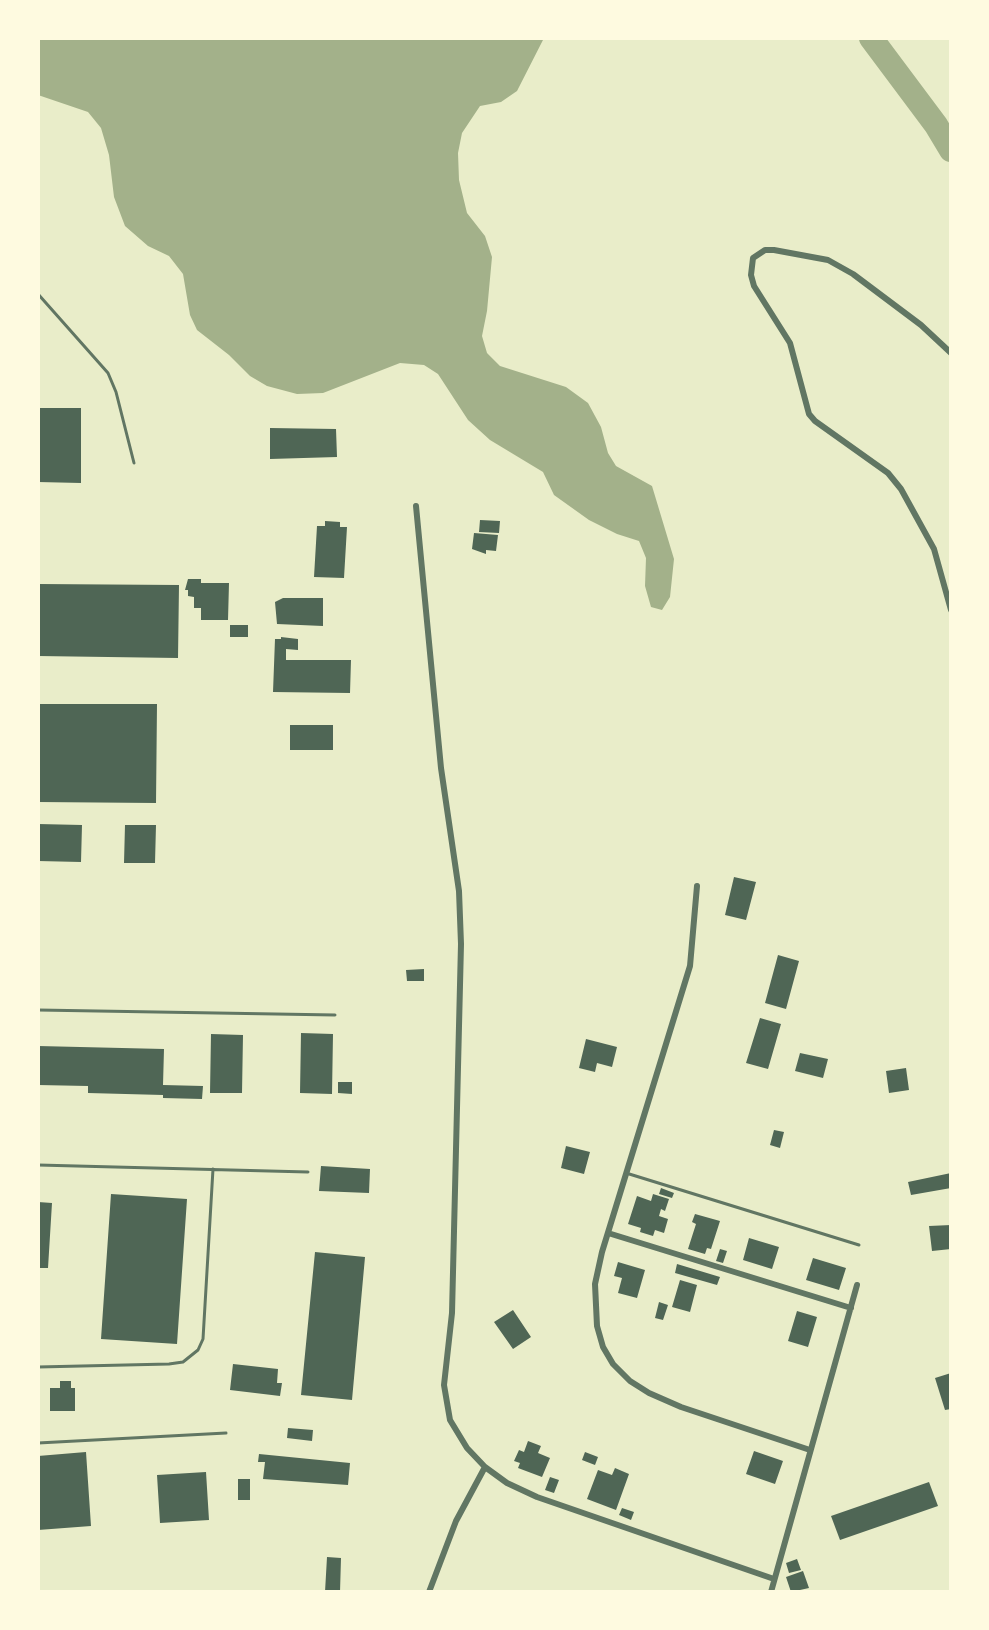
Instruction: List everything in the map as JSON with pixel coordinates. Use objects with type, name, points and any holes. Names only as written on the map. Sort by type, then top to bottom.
[{"type":"street","points":[[951,353],[921,325],[853,274],[828,260],[774,250],[765,250],[753,258],[750,267],[754,286],[790,343],[809,414],[888,473],[901,489],[934,549],[951,610]]},
{"type":"street","points":[[416,506],[441,768],[459,891],[461,931],[452,1313],[444,1385],[445,1407],[457,1435],[485,1467],[507,1483],[537,1497],[774,1579]]},
{"type":"street","points":[[697,886],[690,966],[595,1284],[600,1337],[613,1364],[630,1381],[649,1393],[681,1407],[810,1450]]},
{"type":"street","points":[[608,1233],[851,1308]]},
{"type":"street","points":[[771,1592],[857,1285]]},
{"type":"street","points":[[429,1592],[456,1521],[485,1467]]},
{"type":"lane","points":[[38,294],[108,373],[116,392],[134,463]]},
{"type":"lane","points":[[38,1010],[335,1015]]},
{"type":"lane","points":[[38,1165],[308,1172]]},
{"type":"lane","points":[[38,1367],[169,1364],[183,1362],[198,1350],[203,1339],[213,1169]]},
{"type":"lane","points":[[626,1173],[859,1245]]},
{"type":"lane","points":[[38,1443],[226,1433]]},
{"type":"shaded area","points":[[38,38],[544,38],[517,91],[501,102],[480,106],[462,133],[458,153],[459,180],[467,213],[485,236],[492,257],[482,336],[487,353],[500,366],[566,387],[588,403],[616,466],[652,486],[674,559],[670,597],[662,610],[651,607],[645,586],[646,558],[639,541],[589,520],[554,495],[543,472],[490,440],[468,420],[438,374],[424,365],[400,363],[323,393],[297,394],[267,386],[250,376],[197,330],[190,315],[183,274],[169,256],[148,246],[125,226],[114,197],[109,155],[101,128],[88,112],[38,95]]},
{"type":"building","points":[[38,408],[81,408],[81,483],[38,482]]},
{"type":"building","points":[[270,428],[336,429],[337,457],[270,459]]},
{"type":"building","points":[[480,520],[500,521],[499,533],[479,532]]},
{"type":"building","points":[[325,521],[340,522],[340,527],[347,527],[344,578],[314,577],[317,526],[325,526]]},
{"type":"building","points":[[474,533],[498,535],[496,551],[486,550],[486,554],[472,549]]},
{"type":"building","points":[[188,579],[201,579],[201,583],[229,583],[228,620],[201,620],[201,608],[194,608],[194,597],[188,596],[188,590],[185,590]]},
{"type":"building","points":[[38,584],[179,585],[178,658],[38,656]]},
{"type":"building","points":[[283,598],[323,598],[323,626],[277,624],[275,602]]},
{"type":"building","points":[[230,625],[248,625],[248,637],[230,637]]},
{"type":"building","points":[[275,639],[298,639],[298,650],[286,649],[286,660],[351,660],[350,693],[273,692]]},
{"type":"building","points":[[38,704],[157,704],[156,803],[38,802]]},
{"type":"building","points":[[290,725],[333,725],[333,750],[290,750]]},
{"type":"building","points":[[38,824],[82,825],[81,862],[38,861]]},
{"type":"building","points":[[125,825],[156,825],[155,863],[124,863]]},
{"type":"building","points":[[734,877],[756,882],[746,920],[725,915]]},
{"type":"building","points":[[778,955],[799,961],[786,1009],[765,1003]]},
{"type":"building","points":[[424,969],[424,981],[407,981],[406,970]]},
{"type":"building","points":[[760,1018],[781,1024],[768,1069],[746,1063]]},
{"type":"building","points":[[301,1033],[333,1034],[332,1094],[300,1093]]},
{"type":"building","points":[[211,1034],[243,1035],[242,1093],[210,1093]]},
{"type":"building","points":[[586,1039],[617,1047],[612,1067],[597,1063],[595,1072],[579,1068]]},
{"type":"building","points":[[38,1046],[164,1049],[163,1085],[203,1086],[202,1099],[88,1093],[88,1086],[38,1085]]},
{"type":"building","points":[[800,1053],[828,1059],[823,1078],[795,1071]]},
{"type":"building","points":[[906,1068],[909,1090],[889,1093],[886,1071]]},
{"type":"building","points":[[338,1082],[352,1082],[352,1094],[338,1093]]},
{"type":"building","points":[[774,1130],[784,1132],[780,1148],[770,1145]]},
{"type":"building","points":[[566,1146],[590,1152],[584,1174],[561,1168]]},
{"type":"building","points":[[321,1166],[370,1169],[369,1193],[319,1191]]},
{"type":"building","points":[[951,1173],[951,1188],[911,1195],[908,1182]]},
{"type":"building","points":[[661,1188],[674,1193],[672,1198],[659,1194]]},
{"type":"building","points":[[111,1194],[187,1199],[177,1344],[101,1339]]},
{"type":"building","points":[[653,1194],[669,1199],[665,1211],[661,1209],[659,1216],[668,1219],[664,1233],[655,1230],[653,1236],[628,1224],[637,1196],[651,1201]]},
{"type":"building","points":[[38,1202],[52,1203],[48,1268],[38,1268]]},
{"type":"building","points":[[695,1214],[720,1221],[711,1249],[707,1248],[705,1254],[688,1249],[696,1224],[692,1222]]},
{"type":"building","points":[[951,1225],[951,1249],[932,1251],[929,1226]]},
{"type":"building","points":[[749,1238],[779,1247],[772,1269],[743,1260]]},
{"type":"building","points":[[720,1249],[727,1251],[723,1263],[716,1261]]},
{"type":"building","points":[[315,1252],[365,1257],[352,1400],[301,1395]]},
{"type":"building","points":[[813,1258],[846,1268],[839,1290],[806,1280]]},
{"type":"building","points":[[618,1262],[645,1270],[637,1298],[618,1293],[622,1278],[614,1276]]},
{"type":"building","points":[[677,1264],[720,1277],[717,1285],[675,1273]]},
{"type":"building","points":[[680,1280],[697,1285],[690,1312],[672,1307]]},
{"type":"building","points":[[659,1302],[668,1305],[663,1320],[655,1318]]},
{"type":"building","points":[[513,1310],[531,1337],[513,1349],[494,1322]]},
{"type":"building","points":[[797,1311],[817,1317],[808,1347],[788,1341]]},
{"type":"building","points":[[233,1364],[278,1369],[277,1383],[282,1383],[280,1396],[230,1390]]},
{"type":"building","points":[[951,1373],[951,1409],[945,1410],[935,1378]]},
{"type":"building","points":[[60,1381],[71,1381],[71,1388],[75,1388],[75,1411],[50,1411],[50,1388],[60,1388]]},
{"type":"building","points":[[288,1428],[313,1430],[312,1441],[287,1438]]},
{"type":"building","points":[[528,1441],[541,1446],[538,1453],[550,1458],[542,1477],[518,1468],[520,1463],[514,1461],[519,1450],[524,1452]]},
{"type":"building","points":[[754,1451],[783,1461],[775,1484],[746,1474]]},
{"type":"building","points":[[86,1452],[91,1526],[38,1530],[38,1456]]},
{"type":"building","points":[[585,1452],[598,1457],[595,1465],[582,1460]]},
{"type":"building","points":[[259,1454],[350,1463],[348,1485],[263,1479],[265,1462],[258,1462]]},
{"type":"building","points":[[615,1468],[629,1474],[616,1510],[587,1499],[598,1470],[612,1475]]},
{"type":"building","points":[[206,1472],[209,1520],[160,1523],[157,1475]]},
{"type":"building","points":[[550,1477],[559,1480],[554,1493],[545,1490]]},
{"type":"building","points":[[238,1479],[250,1479],[250,1500],[238,1500]]},
{"type":"building","points":[[929,1482],[938,1506],[840,1540],[831,1516]]},
{"type":"building","points":[[622,1508],[634,1512],[631,1520],[619,1515]]},
{"type":"building","points":[[327,1557],[341,1558],[340,1592],[325,1592]]},
{"type":"building","points":[[797,1559],[801,1570],[789,1573],[786,1563]]},
{"type":"building","points":[[803,1571],[809,1588],[791,1592],[786,1577]]},
{"type":"waterway","points":[[871,38],[951,150]]}]
